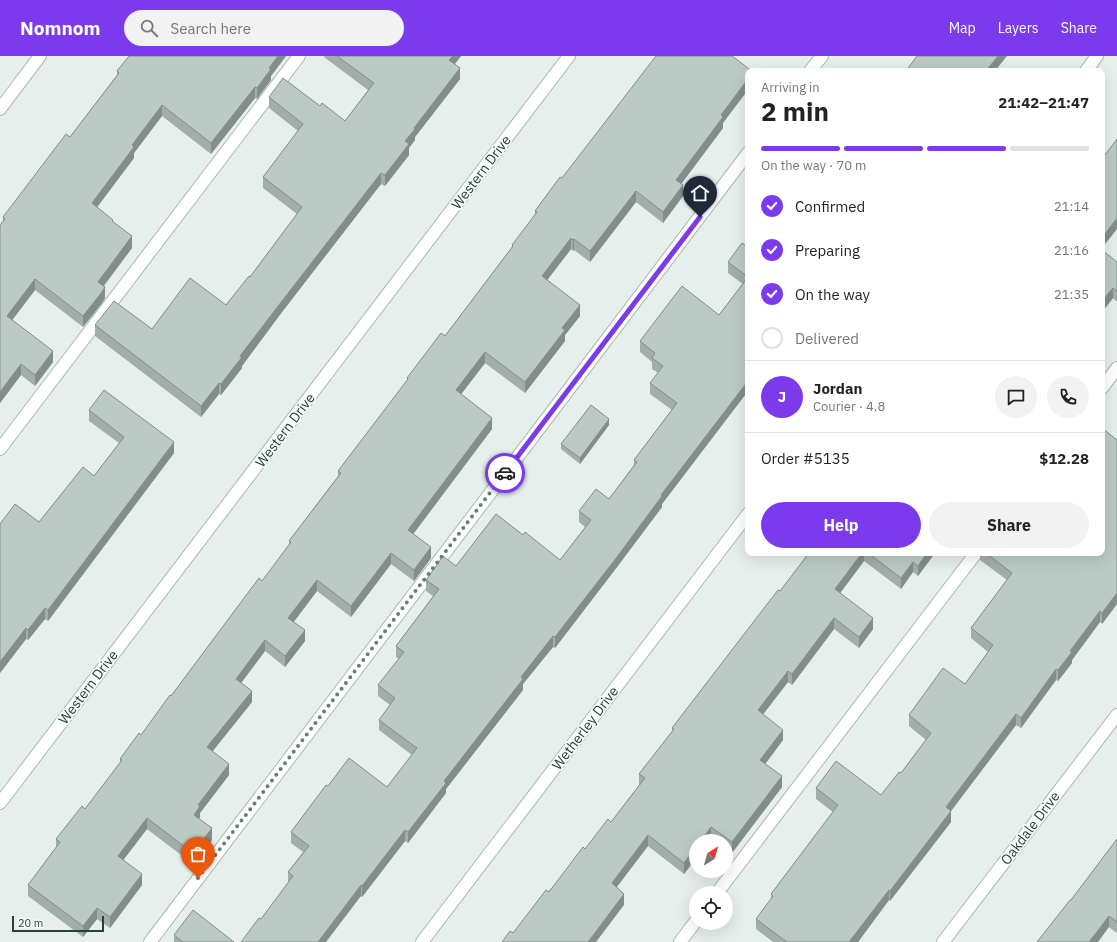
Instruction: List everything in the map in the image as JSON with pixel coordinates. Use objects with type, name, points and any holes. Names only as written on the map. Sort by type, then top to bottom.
[{"type":"street","points":[[0,109],[40,56]]},
{"type":"street","points":[[0,449],[299,56]]},
{"type":"street","name":"Western Drive","points":[[0,803],[569,56]]},
{"type":"street","points":[[812,68],[822,56]]},
{"type":"street","points":[[1088,68],[1097,56]]},
{"type":"street","points":[[150,942],[745,157]]},
{"type":"street","points":[[1105,384],[1117,368]]},
{"type":"street","name":"Wetherley Drive","points":[[422,942],[745,518]]},
{"type":"street","points":[[722,886],[974,556]]},
{"type":"street","name":"Oakdale Drive","points":[[943,942],[1117,715]]},
{"type":"street","points":[[680,942],[689,930]]},
{"type":"building","points":[[129,56],[278,56],[269,68],[271,69],[257,88],[255,87],[211,143],[162,105],[132,145],[134,147],[92,203],[132,236],[98,282],[105,287],[83,316],[35,279],[7,316],[53,351],[35,375],[21,364],[0,392],[0,225],[5,219],[3,217],[66,134],[70,137],[119,73],[117,71]]},
{"type":"building","points":[[337,56],[453,56],[449,60],[460,68],[405,141],[409,144],[385,175],[381,173],[240,356],[242,357],[221,384],[219,383],[201,406],[95,325],[114,301],[152,329],[190,278],[226,305],[249,276],[250,277],[302,207],[263,177],[303,124],[269,97],[283,78],[320,106],[322,103],[345,121],[374,83]]},
{"type":"building","points":[[656,56],[732,56],[748,68],[745,68],[745,83],[721,115],[723,117],[676,180],[683,185],[663,212],[636,191],[590,251],[571,238],[542,276],[580,305],[562,328],[565,330],[525,382],[485,352],[456,390],[492,418],[408,530],[431,547],[414,570],[391,553],[351,606],[317,580],[288,618],[305,630],[285,656],[265,640],[236,679],[252,691],[207,747],[229,764],[198,805],[200,806],[194,815],[212,828],[193,853],[147,818],[118,856],[142,874],[110,917],[97,908],[83,926],[28,885],[60,842],[56,839],[82,806],[85,809],[122,760],[120,759],[139,733],[141,735],[259,578],[262,581],[291,542],[289,541],[341,473],[338,471],[408,379],[407,378],[441,333],[445,336],[513,246],[512,245],[537,212],[535,211],[560,177],[562,178]]},
{"type":"building","points":[[917,56],[998,56],[988,68],[908,68]]},
{"type":"building","points":[[1117,139],[1117,218],[1105,234],[1105,155]]},
{"type":"building","points":[[742,243],[745,245],[745,275],[728,262]]},
{"type":"building","points":[[1105,252],[1117,262],[1117,291],[1113,288],[1105,297]]},
{"type":"building","points":[[745,281],[745,385],[661,495],[662,496],[617,557],[555,637],[553,636],[521,677],[523,679],[444,781],[446,783],[408,832],[405,830],[318,942],[241,942],[259,918],[261,919],[293,876],[288,872],[309,846],[291,832],[326,785],[328,786],[349,758],[387,787],[417,748],[379,720],[395,698],[378,685],[404,652],[396,646],[439,589],[426,580],[443,556],[456,566],[496,514],[523,535],[525,532],[560,560],[591,520],[579,511],[596,489],[609,499],[637,462],[634,460],[677,403],[650,383],[663,366],[652,358],[655,353],[640,341],[682,286],[719,315]]},
{"type":"building","points":[[104,390],[174,442],[48,610],[45,608],[28,630],[26,628],[0,662],[0,524],[15,504],[39,522],[83,467],[94,476],[124,437],[89,410]]},
{"type":"building","points":[[591,405],[609,419],[580,458],[561,444]]},
{"type":"building","points":[[1105,430],[1117,440],[1117,593],[1102,613],[1100,611],[1070,651],[1072,652],[1058,670],[1056,669],[1021,718],[1016,714],[946,807],[951,811],[849,942],[787,942],[756,919],[773,896],[771,894],[838,805],[816,788],[836,761],[881,795],[899,772],[901,773],[931,733],[909,715],[943,668],[965,684],[993,645],[971,628],[1012,573],[990,556],[1105,556]]},
{"type":"building","points":[[807,556],[860,556],[835,589],[873,618],[859,637],[834,618],[792,674],[788,671],[758,710],[783,730],[760,760],[782,776],[733,841],[733,834],[721,834],[711,827],[706,834],[689,834],[689,856],[684,863],[648,835],[612,883],[624,894],[588,942],[502,942],[510,931],[513,933],[546,890],[549,892],[583,847],[585,849],[608,819],[611,822],[645,778],[639,774],[674,729],[672,728],[778,590],[780,591]]},
{"type":"building","points":[[872,556],[925,556],[918,566],[913,562],[901,578]]},
{"type":"building","points":[[1117,839],[1117,922],[1109,916],[1089,942],[1037,942],[1071,900]]},
{"type":"building","points":[[193,910],[234,942],[183,942],[174,935]]},
{"type":"way so far","points":[[198,878],[505,473]]},
{"type":"route","points":[[505,473],[700,217]]}]
